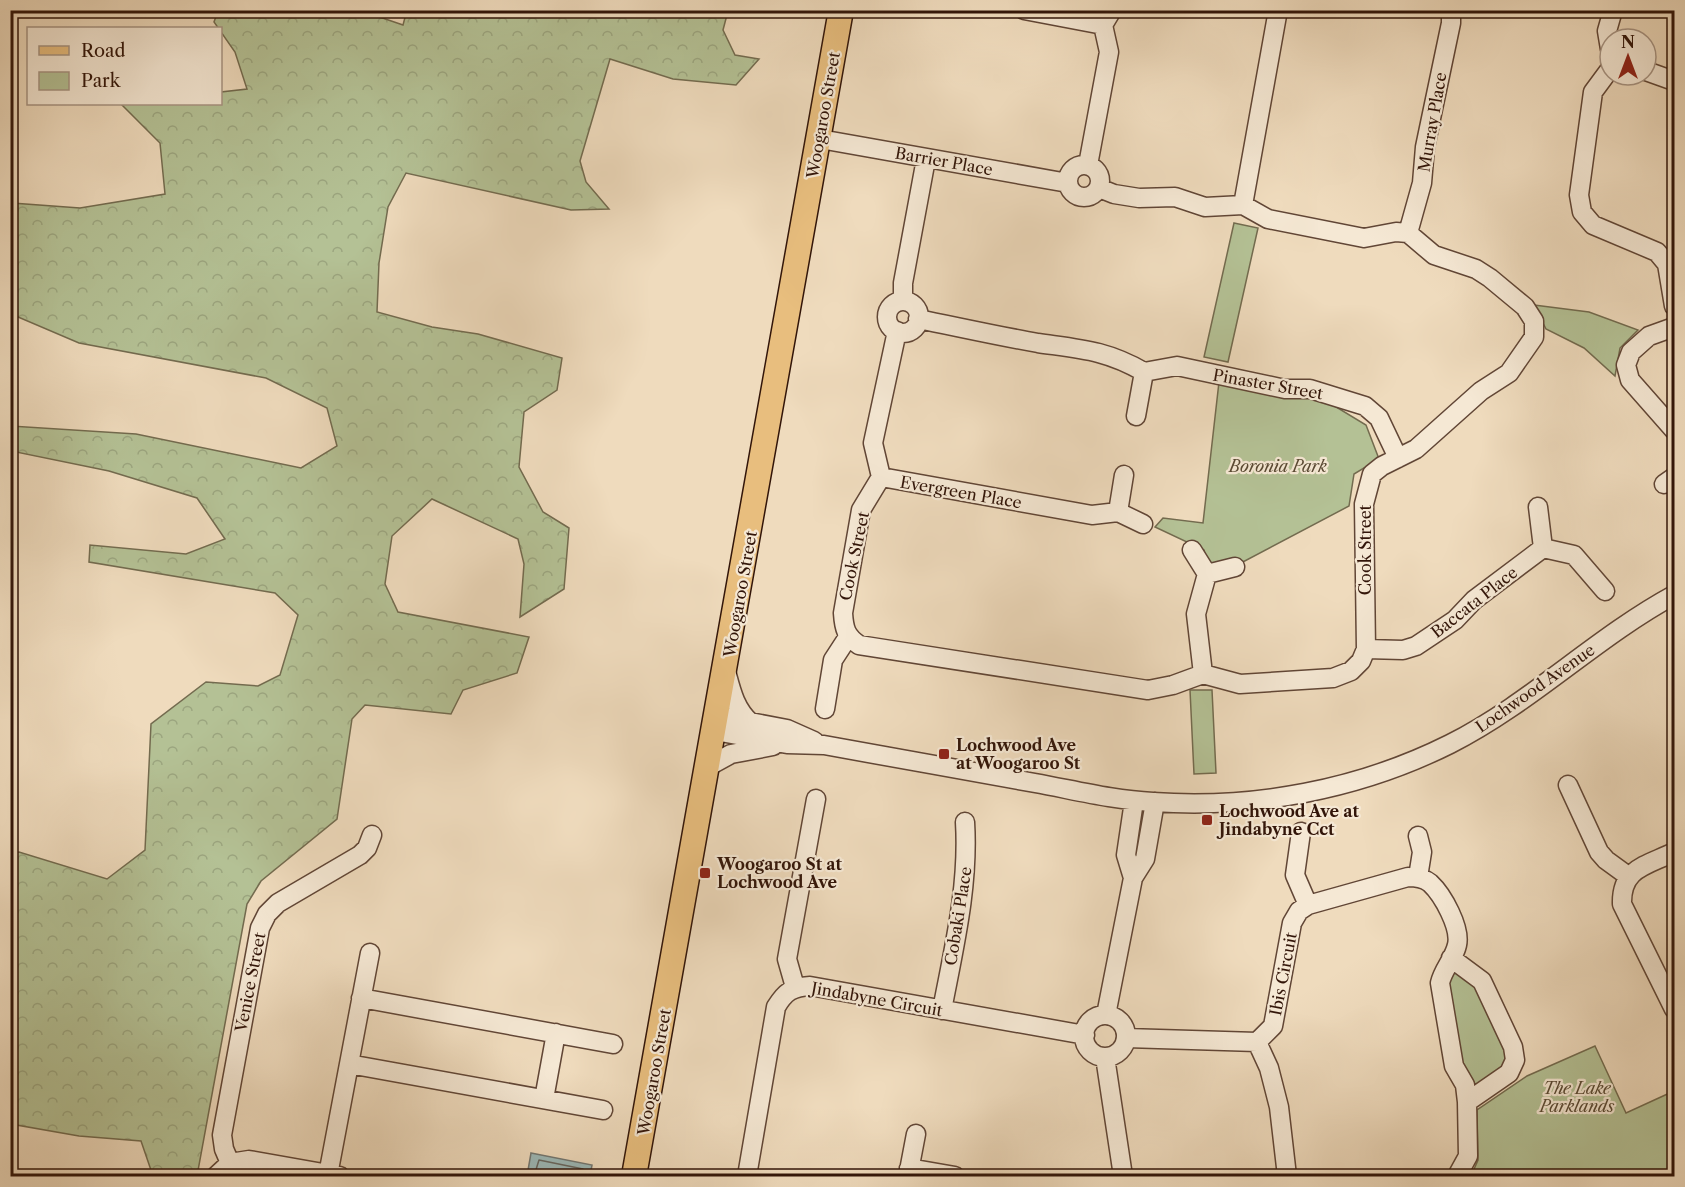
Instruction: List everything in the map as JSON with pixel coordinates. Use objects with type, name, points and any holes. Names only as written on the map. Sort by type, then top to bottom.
[{"type":"main road","name":"Woogaroo Street","points":[[634,1176],[709,766],[841,10]]},
{"type":"street","points":[[1024,10],[1108,18],[1108,52],[1088,165]]},
{"type":"street","points":[[1243,206],[1278,10]]},
{"type":"street","name":"Murray Place","points":[[1407,233],[1422,183],[1425,147],[1451,23],[1451,10]]},
{"type":"street","points":[[1608,27],[1613,10]]},
{"type":"street","points":[[1658,75],[1674,81]]},
{"type":"street","points":[[1598,85],[1593,92],[1579,195],[1582,212],[1593,225],[1657,252],[1671,263],[1674,306]]},
{"type":"street","name":"Barrier Place","points":[[820,139],[1068,183]]},
{"type":"street","points":[[903,301],[903,283],[926,159]]},
{"type":"street","points":[[1088,165],[1100,177],[1099,188],[1092,196],[1080,197],[1072,192],[1068,183],[1073,169],[1088,165]]},
{"type":"street","points":[[1099,188],[1114,194],[1139,198],[1174,197],[1205,207],[1243,206],[1268,219],[1364,238],[1396,232],[1407,233]]},
{"type":"street","name":"Cook Street","points":[[1365,649],[1364,504],[1372,474],[1416,449],[1481,391],[1509,373],[1534,337],[1534,321],[1525,307],[1491,278],[1476,269],[1434,255],[1407,233]]},
{"type":"street","points":[[903,301],[916,308],[918,319],[912,329],[897,332],[889,325],[887,314],[893,305],[903,301]]},
{"type":"street","points":[[918,319],[1037,343],[1089,349],[1120,358],[1144,372],[1136,416]]},
{"type":"street","points":[[1674,327],[1648,336],[1631,352],[1626,366],[1630,380],[1674,430]]},
{"type":"street","name":"Evergreen Place","points":[[897,332],[873,442],[881,477],[1092,515],[1118,512]]},
{"type":"street","name":"Pinaster Street","points":[[1144,372],[1177,366],[1285,389],[1310,389],[1365,406],[1379,418],[1398,458]]},
{"type":"street","points":[[1124,475],[1118,512],[1143,524]]},
{"type":"street","name":"Cook Street","points":[[848,638],[843,628],[843,612],[861,510],[881,477]]},
{"type":"street","points":[[1538,507],[1543,548],[1574,555],[1605,591]]},
{"type":"street","name":"Baccata Place","points":[[1365,649],[1403,650],[1416,646],[1455,620],[1474,600],[1543,548]]},
{"type":"street","points":[[1191,549],[1207,574],[1196,614],[1203,674]]},
{"type":"street","points":[[1207,574],[1234,567]]},
{"type":"street","name":"Lochwood Avenue","points":[[716,724],[787,744],[824,745],[1134,801],[1210,803],[1276,798],[1336,787],[1401,766],[1490,722],[1535,692],[1615,632],[1674,595]]},
{"type":"street","points":[[825,709],[833,660],[848,638],[860,645],[1148,690],[1173,686],[1203,674],[1240,684],[1333,678],[1351,671],[1362,662],[1365,649]]},
{"type":"street","points":[[726,670],[732,694],[743,716],[751,723]]},
{"type":"street","name":"Lochwood Avenue","points":[[716,724],[751,723],[787,729],[824,745]]},
{"type":"street","points":[[709,766],[731,754],[787,744]]},
{"type":"street","points":[[1568,784],[1599,852],[1628,876]]},
{"type":"street","points":[[795,987],[787,959],[816,799]]},
{"type":"street","points":[[1133,878],[1125,855],[1134,801]]},
{"type":"street","points":[[1106,1016],[1133,878],[1145,859],[1155,802]]},
{"type":"street","name":"Cobaki Place","points":[[942,1010],[963,897],[967,857],[965,822]]},
{"type":"street","points":[[1301,832],[1295,875],[1308,905],[1408,877],[1418,878],[1429,883],[1455,922],[1459,934],[1457,948],[1443,971],[1440,983],[1454,1066],[1465,1086],[1467,1102],[1468,1156],[1457,1176]]},
{"type":"street","name":"Venice Street","points":[[230,1163],[224,1149],[222,1135],[260,928],[267,914],[279,903],[360,855],[372,835]]},
{"type":"street","points":[[1418,836],[1422,852],[1418,878]]},
{"type":"street","points":[[1674,852],[1628,876],[1622,889],[1622,904],[1674,1009]]},
{"type":"street","name":"Ibis Circuit","points":[[1257,1042],[1273,1026],[1292,923],[1299,911],[1308,905]]},
{"type":"street","points":[[216,1176],[230,1163],[249,1161],[334,1175],[349,1064],[370,953]]},
{"type":"street","points":[[1451,958],[1482,981],[1513,1047],[1515,1060],[1509,1073],[1467,1102]]},
{"type":"street","name":"Jindabyne Circuit","points":[[747,1176],[776,1007],[784,994],[795,987],[810,986],[1084,1035]]},
{"type":"street","points":[[361,998],[613,1044]]},
{"type":"street","points":[[1106,1016],[1121,1023],[1126,1038],[1119,1052],[1105,1057],[1090,1050],[1084,1035],[1091,1021],[1106,1016]]},
{"type":"street","points":[[544,1099],[556,1033]]},
{"type":"street","points":[[1126,1038],[1257,1042],[1269,1068],[1279,1107],[1287,1176]]},
{"type":"street","points":[[1105,1057],[1123,1176]]},
{"type":"street","points":[[349,1064],[603,1110]]},
{"type":"street","points":[[916,1134],[909,1172],[955,1176]]},
{"type":"green space","points":[[407,10],[728,11],[723,30],[735,55],[759,59],[736,85],[673,79],[610,59],[580,161],[586,182],[609,209],[571,210],[406,173],[388,207],[379,263],[377,312],[432,327],[478,334],[562,358],[557,390],[524,412],[519,467],[543,512],[569,528],[564,589],[520,617],[524,564],[518,539],[432,499],[392,536],[385,584],[398,612],[529,637],[517,673],[463,690],[451,714],[365,705],[352,719],[337,819],[261,881],[247,904],[197,1176],[153,1176],[141,1141],[79,1136],[11,1124],[11,853],[19,852],[107,879],[145,850],[151,724],[206,682],[258,686],[280,675],[298,615],[275,593],[89,562],[90,545],[186,554],[225,539],[197,498],[109,471],[11,451],[11,426],[136,434],[301,468],[337,446],[327,408],[266,378],[79,343],[11,314],[11,199],[12,203],[80,208],[165,194],[160,143],[122,105],[222,105],[222,92],[247,89],[235,52],[222,33],[222,27],[218,27],[214,22],[218,11],[365,12],[403,25]]},
{"type":"green space","points":[[1234,223],[1258,228],[1228,362],[1204,357]]},
{"type":"green space","points":[[1534,305],[1589,312],[1638,330],[1620,348],[1615,376],[1584,348],[1546,329]]},
{"type":"green space","name":"Boronia Park","points":[[1219,382],[1279,397],[1307,396],[1328,402],[1366,425],[1379,459],[1354,474],[1349,506],[1241,563],[1220,566],[1207,562],[1204,550],[1155,527],[1163,518],[1203,523]]},
{"type":"green space","points":[[1190,690],[1212,690],[1216,773],[1194,774]]},
{"type":"green space","points":[[1443,971],[1474,973],[1515,1060],[1467,1102]]},
{"type":"green space","name":"The Lake Parklands","points":[[1595,1046],[1626,1113],[1674,1091],[1674,1176],[1471,1176],[1478,1160],[1477,1110],[1527,1076]]},
{"type":"water","points":[[531,1153],[592,1165],[590,1176],[527,1176]]},
{"type":"place","name":"Lochwood Ave at Woogaroo St","points":[[944,754]]},
{"type":"place","name":"Lochwood Ave at Jindabyne Cct","points":[[1207,820]]},
{"type":"place","name":"Woogaroo St at Lochwood Ave","points":[[705,873]]}]
